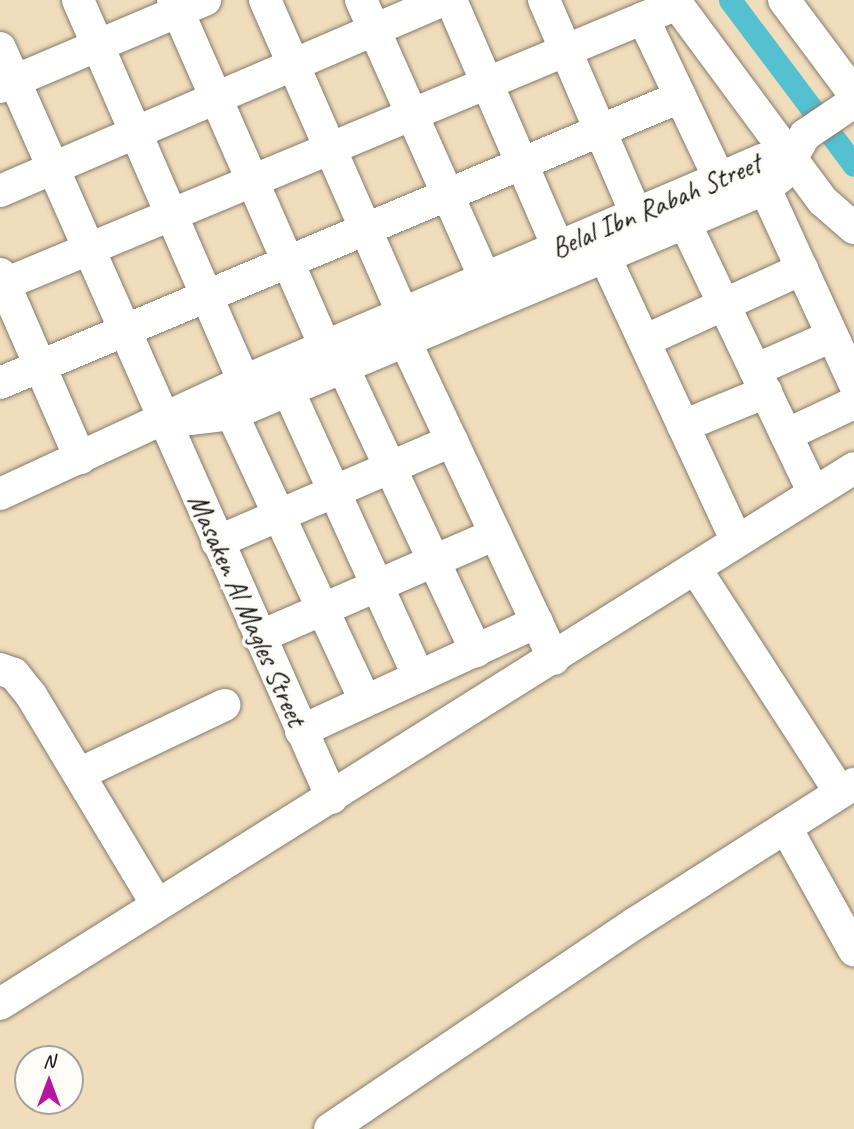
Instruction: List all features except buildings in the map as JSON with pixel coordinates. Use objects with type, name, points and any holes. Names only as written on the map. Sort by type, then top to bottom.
[{"type":"street","points":[[78,0],[244,381]]},
{"type":"street","points":[[265,0],[366,229],[452,441],[554,659]]},
{"type":"street","points":[[361,0],[485,278]]},
{"type":"street","points":[[0,191],[443,0]]},
{"type":"street","points":[[451,0],[558,247]]},
{"type":"street","points":[[544,0],[636,214]]},
{"type":"street","points":[[784,0],[844,60],[854,94]]},
{"type":"street","points":[[80,458],[1,282],[172,215],[643,18],[675,2],[823,201],[852,229]]},
{"type":"street","points":[[7,84],[185,4],[216,98],[288,262],[391,468],[476,651]]},
{"type":"street","points":[[643,18],[719,178]]},
{"type":"street","name":"Masaken Al Magles Street","points":[[0,48],[7,84],[52,169],[332,798]]},
{"type":"street","points":[[0,383],[680,97]]},
{"type":"street","points":[[789,156],[805,135],[854,102]]},
{"type":"street","name":"Belal Ibn Rabah Street","points":[[163,421],[244,381],[334,357],[599,244],[685,223],[789,156]]},
{"type":"street","points":[[759,176],[854,383]]},
{"type":"street","name":"Belal Ibn Rabah Street","points":[[404,327],[485,278],[558,247],[599,244],[636,214],[719,178],[759,176]]},
{"type":"street","points":[[685,223],[814,493]]},
{"type":"street","points":[[599,244],[737,541]]},
{"type":"street","points":[[644,341],[802,270]]},
{"type":"street","points":[[683,426],[832,336]]},
{"type":"street","name":"Belal Ibn Rabah Street","points":[[163,421],[232,414],[288,390],[334,357]]},
{"type":"street","points":[[288,390],[419,677]]},
{"type":"street","points":[[786,435],[854,403]]},
{"type":"street","points":[[232,414],[365,701]]},
{"type":"street","points":[[0,494],[163,421]]},
{"type":"street","points":[[217,542],[452,441]]},
{"type":"street","points":[[0,1004],[554,659],[854,468]]},
{"type":"street","points":[[259,636],[496,534]]},
{"type":"street","points":[[330,1129],[847,788],[695,568]]},
{"type":"street","points":[[301,731],[537,622]]},
{"type":"street","points":[[0,669],[14,674],[24,685],[150,892]]},
{"type":"street","points":[[79,774],[224,705]]},
{"type":"street","points":[[786,828],[854,950]]},
{"type":"waterway","points":[[730,0],[854,165]]}]
